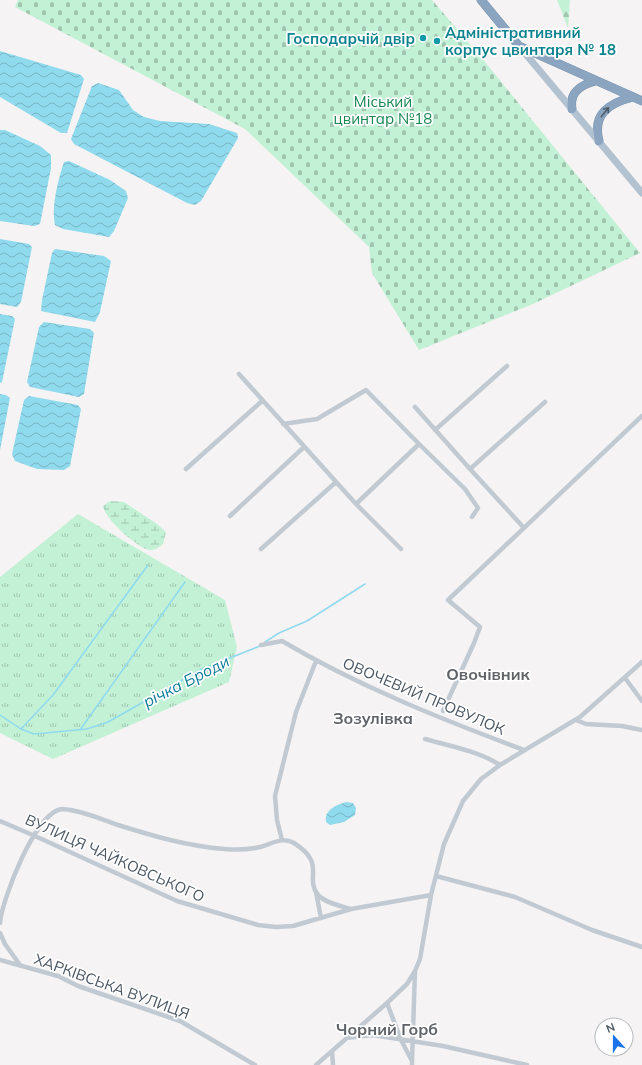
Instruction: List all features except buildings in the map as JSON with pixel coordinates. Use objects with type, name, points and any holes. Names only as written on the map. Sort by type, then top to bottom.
[{"type":"highway","points":[[481,0],[519,46],[642,101]]},
{"type":"highway","points":[[572,109],[571,101],[574,92],[580,87],[596,81]]},
{"type":"highway","points":[[599,141],[596,127],[605,111],[616,102],[633,97]]},
{"type":"main road","points":[[519,46],[642,193]]},
{"type":"street","points":[[435,430],[507,366]]},
{"type":"street","points":[[239,374],[356,504],[401,549]]},
{"type":"street","points":[[283,424],[317,419],[366,390],[465,489],[478,508],[472,518]]},
{"type":"street","points":[[186,469],[262,401]]},
{"type":"street","points":[[470,469],[545,402]]},
{"type":"street","points":[[415,407],[524,528]]},
{"type":"street","points":[[443,710],[480,627],[448,600],[642,416]]},
{"type":"street","points":[[356,504],[419,444]]},
{"type":"street","points":[[230,516],[304,447]]},
{"type":"street","points":[[261,550],[336,482]]},
{"type":"street","name":"ОВОЧЕВИЙ ПРОВУЛОК","points":[[261,645],[282,641],[316,661],[394,698],[524,750]]},
{"type":"street","points":[[282,840],[277,820],[275,796],[296,712],[316,661]]},
{"type":"street","points":[[316,1065],[387,1003],[407,984],[415,972],[420,959],[431,895],[444,844],[463,801],[481,779],[524,750],[576,720],[642,662]]},
{"type":"street","points":[[625,678],[642,701]]},
{"type":"street","points":[[576,720],[586,724],[622,726],[642,730]]},
{"type":"street","points":[[425,739],[491,759],[500,765]]},
{"type":"street","points":[[0,923],[8,888],[17,868],[35,836],[50,815],[56,810],[62,809],[194,846],[227,850],[245,849],[282,840],[294,843],[310,856],[313,861],[314,887],[321,918]]},
{"type":"street","name":"ВУЛИЦЯ ЧАЙКОВСЬКОГО","points":[[0,821],[168,897],[216,914],[258,925],[276,927],[293,926],[351,909],[431,895]]},
{"type":"street","points":[[436,876],[515,897],[592,930],[642,947]]},
{"type":"street","points":[[314,887],[318,895],[327,901],[351,909]]},
{"type":"street","points":[[0,933],[5,944],[20,965]]},
{"type":"street","name":"ХАРКІВСЬКА ВУЛИЦЯ","points":[[0,960],[58,976],[78,986],[180,1021],[254,1065]]},
{"type":"street","points":[[412,1063],[415,972]]},
{"type":"street","points":[[387,1003],[401,1040],[412,1063]]},
{"type":"street","points":[[346,1038],[373,1035],[443,1046],[527,1065]]},
{"type":"street","points":[[332,1051],[333,1065]]},
{"type":"green space","name":"Міський цвинтар №18","points":[[18,0],[432,0],[481,57],[640,253],[533,304],[419,350],[372,273],[369,247],[245,129],[15,7]]},
{"type":"green space","points":[[557,0],[570,0],[568,28]]},
{"type":"green space","points":[[110,501],[124,502],[157,524],[166,532],[163,544],[155,549],[149,550],[128,537],[114,524],[105,511],[103,506]]},
{"type":"green space","points":[[78,514],[225,600],[237,647],[229,682],[53,759],[0,733],[0,577]]},
{"type":"water","points":[[0,51],[81,75],[84,79],[67,133],[61,133],[0,97]]},
{"type":"water","points":[[98,83],[119,90],[133,110],[144,117],[160,121],[209,124],[237,133],[238,138],[201,201],[195,205],[187,203],[74,144],[71,139],[92,86]]},
{"type":"water","points":[[0,130],[5,130],[40,146],[51,155],[51,168],[40,224],[34,226],[0,221]]},
{"type":"water","points":[[69,161],[110,180],[126,191],[128,198],[114,231],[109,237],[63,229],[55,225],[54,210],[57,185],[64,162]]},
{"type":"water","points":[[0,239],[29,244],[32,247],[21,302],[17,307],[0,304]]},
{"type":"water","points":[[55,249],[104,256],[111,261],[100,312],[95,322],[41,311],[52,253]]},
{"type":"water","points":[[0,314],[12,316],[15,319],[2,382],[0,383]]},
{"type":"water","points":[[44,322],[90,329],[94,333],[84,394],[79,397],[30,387],[27,382],[39,327]]},
{"type":"water","points":[[0,394],[6,395],[10,398],[0,450]]},
{"type":"water","points":[[29,396],[78,405],[81,409],[70,466],[64,470],[37,469],[15,461],[12,454],[24,400]]},
{"type":"water","points":[[346,802],[353,803],[356,808],[355,815],[344,822],[330,825],[326,822],[329,811],[335,806]]},
{"type":"waterway","points":[[21,729],[53,695],[148,565]]},
{"type":"waterway","points":[[80,730],[185,582]]},
{"type":"waterway","name":"річка Броди","points":[[265,642],[279,633],[307,621],[365,584]]},
{"type":"waterway","name":"річка Броди","points":[[0,715],[21,729],[34,734],[87,729],[108,722],[202,669],[260,646]]},
{"type":"place","name":"Господарчій двір","points":[[423,38]]},
{"type":"place","name":"Адміністративний корпус цвинтаря № 18","points":[[437,41]]},
{"type":"district","name":"Овочівник","points":[[488,674]]},
{"type":"district","name":"Зозулівка","points":[[373,718]]},
{"type":"district","name":"Чорний Горб","points":[[387,1029]]}]
